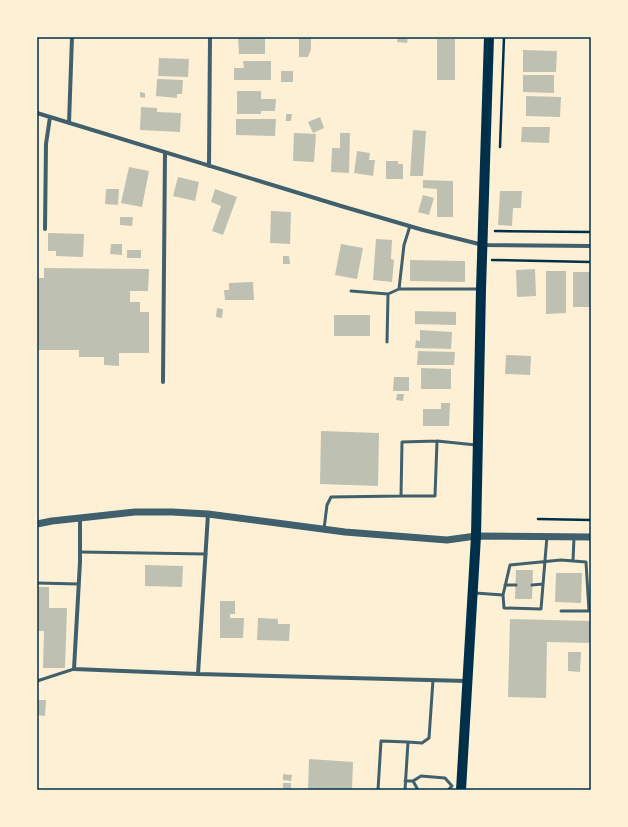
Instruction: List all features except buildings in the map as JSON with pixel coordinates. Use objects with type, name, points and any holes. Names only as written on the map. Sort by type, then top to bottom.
[{"type":"main road","points":[[458,788],[468,681],[476,536],[481,290],[489,37]]},
{"type":"street","points":[[69,123],[72,37]]},
{"type":"street","points":[[209,166],[210,37]]},
{"type":"street","points":[[37,113],[410,226],[483,245],[591,246]]},
{"type":"street","points":[[45,229],[46,144],[50,117]]},
{"type":"street","points":[[163,382],[166,152]]},
{"type":"street","points":[[37,524],[135,512],[208,514],[324,529],[447,540],[476,536],[591,537]]},
{"type":"street","points":[[198,674],[208,514]]},
{"type":"street","points":[[80,518],[79,584],[74,669],[198,674],[468,681]]},
{"type":"lane","points":[[399,289],[404,244],[410,226]]},
{"type":"lane","points":[[351,292],[388,294],[399,289],[481,290]]},
{"type":"lane","points":[[387,342],[388,294]]},
{"type":"lane","points":[[401,496],[402,442],[437,442],[477,445]]},
{"type":"lane","points":[[324,529],[327,505],[331,497],[435,496],[437,442]]},
{"type":"lane","points":[[547,536],[545,562],[541,609],[504,608],[505,585],[510,565],[545,562],[561,560],[586,562],[589,611],[561,611]]},
{"type":"lane","points":[[573,561],[574,536]]},
{"type":"lane","points":[[80,552],[206,554]]},
{"type":"lane","points":[[37,583],[79,584]]},
{"type":"lane","points":[[532,585],[543,584]]},
{"type":"lane","points":[[505,585],[516,585]]},
{"type":"lane","points":[[473,593],[504,595]]},
{"type":"lane","points":[[37,681],[74,669]]},
{"type":"lane","points":[[378,790],[381,741],[422,743],[429,738],[433,680]]},
{"type":"lane","points":[[405,790],[408,742]]},
{"type":"lane","points":[[405,781],[413,781],[421,776],[445,778],[458,788]]},
{"type":"lane","points":[[413,781],[418,790]]},
{"type":"lane","points":[[448,790],[458,788]]},
{"type":"path","points":[[500,147],[504,37]]},
{"type":"path","points":[[495,231],[591,232]]},
{"type":"path","points":[[492,260],[591,262]]},
{"type":"path","points":[[538,519],[591,520]]}]
